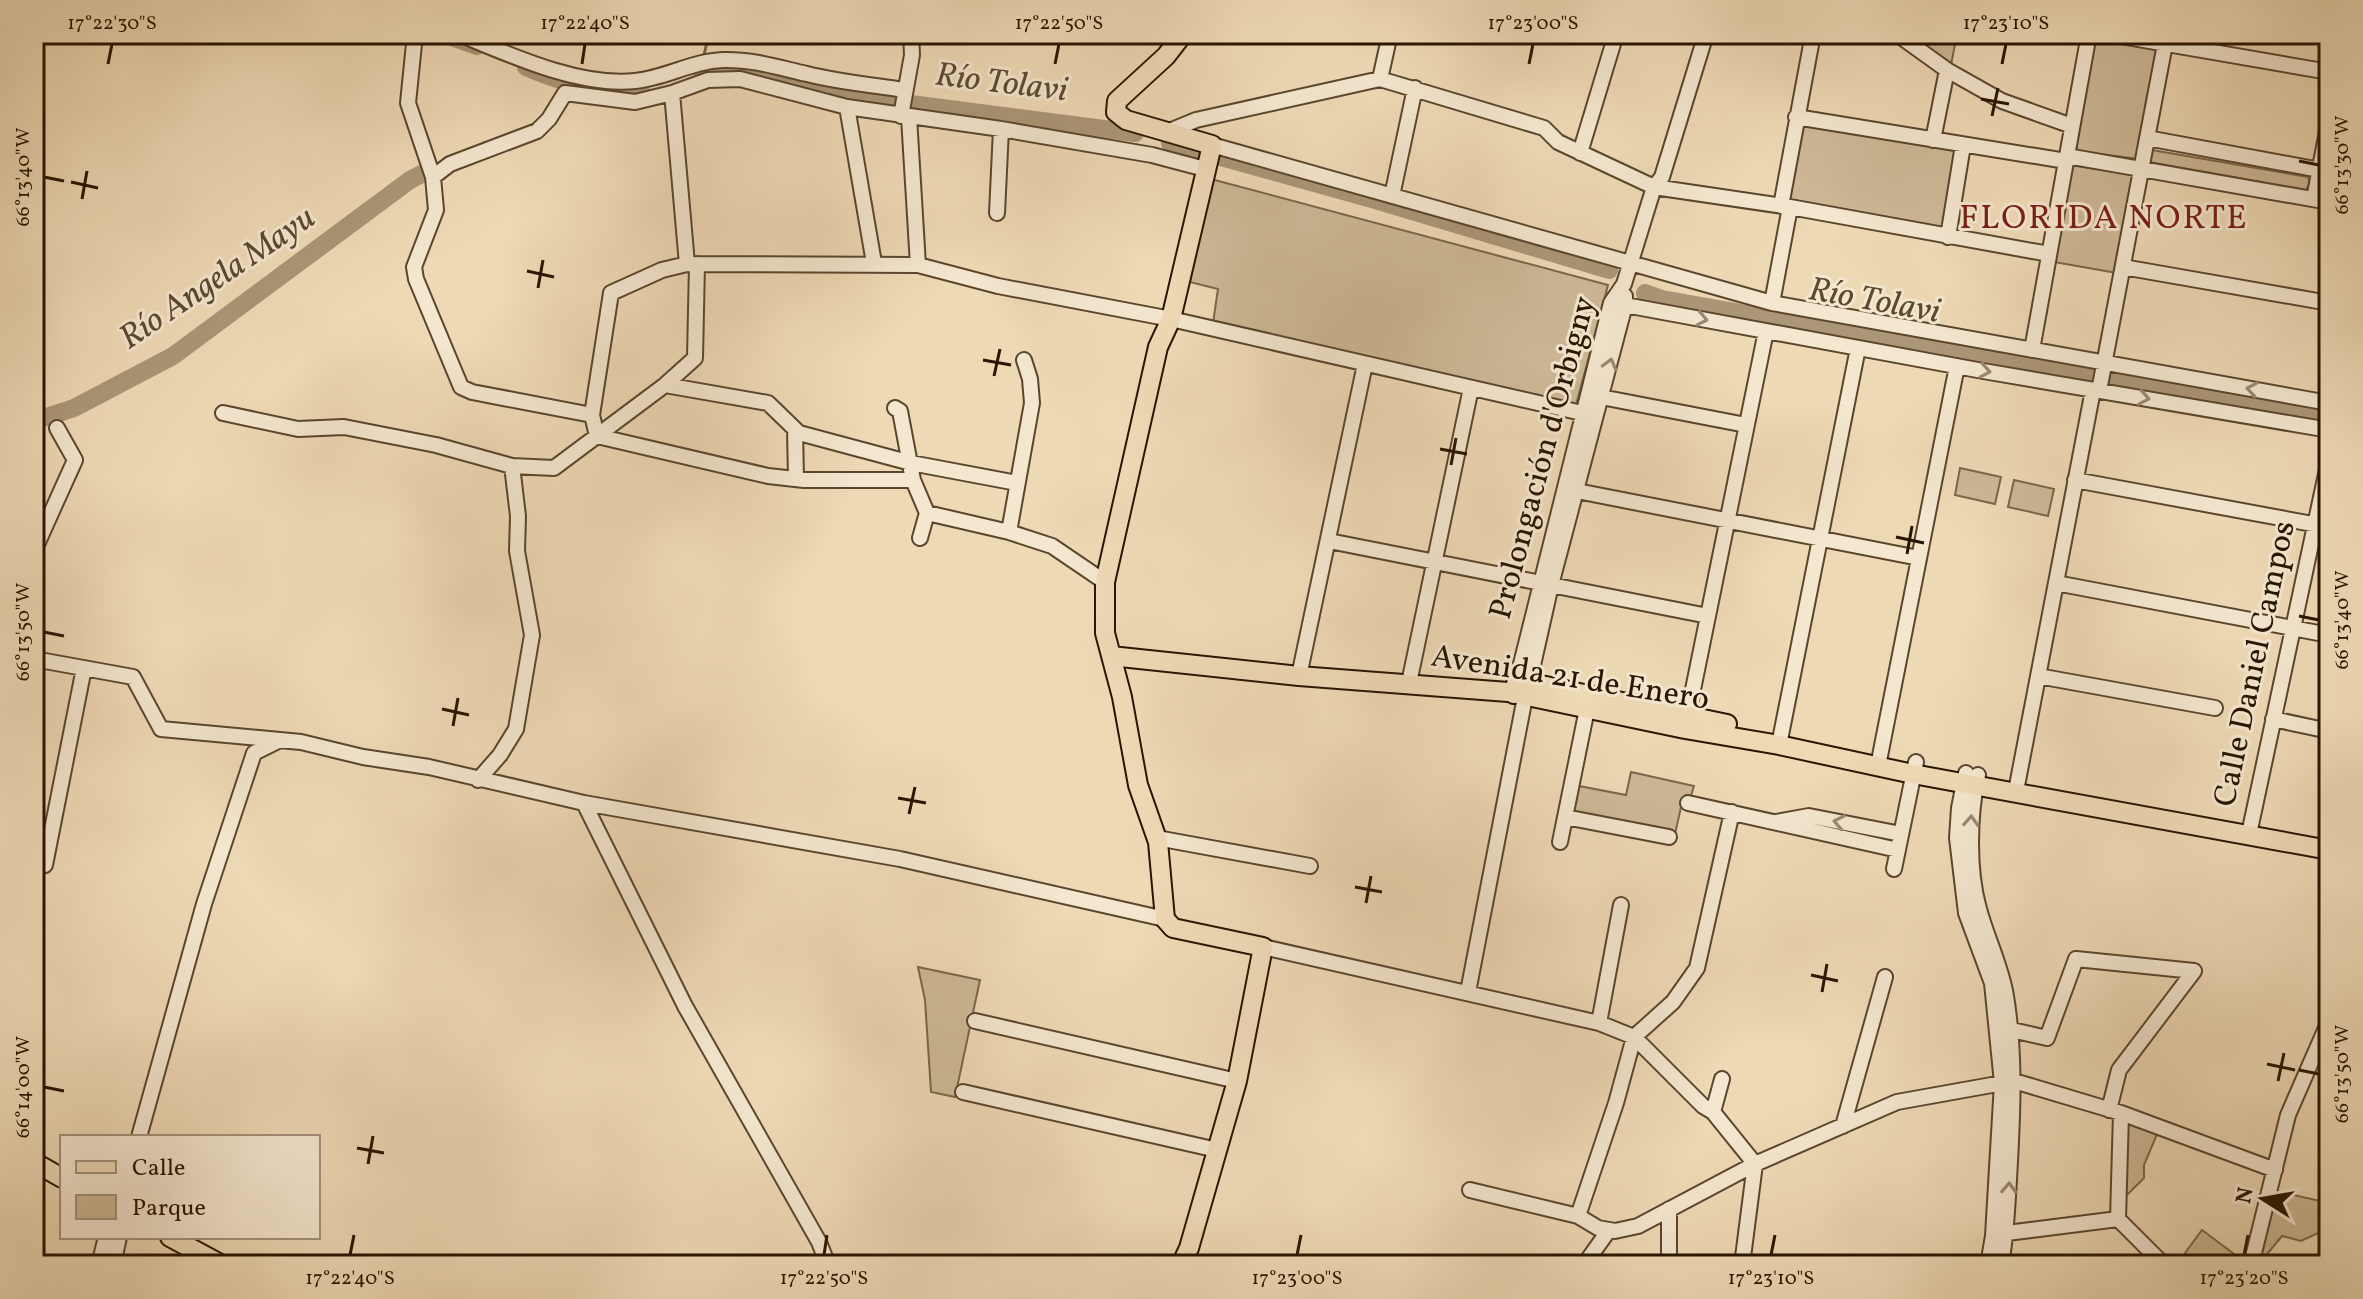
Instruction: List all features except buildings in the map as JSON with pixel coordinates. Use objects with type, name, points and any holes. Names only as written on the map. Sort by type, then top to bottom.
[{"type":"main road","points":[[1181,1265],[1189,1248],[1237,1081],[1263,947],[1173,928],[1165,919],[1157,838],[1138,785],[1122,697],[1105,633],[1105,582],[1158,347],[1171,319],[1212,145],[1126,120],[1116,112],[1117,101],[1166,56],[1183,34]]},
{"type":"main road","name":"Avenida 21 de Enero","points":[[1111,656],[1299,676],[1521,689],[1879,760],[2016,791],[2329,850]]},
{"type":"main road","name":"Avenida 21 de Enero","points":[[1521,689],[1587,709],[1686,722]]},
{"type":"main road","points":[[34,1162],[60,1177]]},
{"type":"main road","points":[[174,1239],[222,1265]]},
{"type":"street","points":[[459,34],[543,68],[606,80],[634,81],[695,63],[725,60],[774,65],[808,75],[904,91]]},
{"type":"street","points":[[911,34],[912,55],[904,91],[904,116],[918,265]]},
{"type":"street","points":[[1380,79],[1390,34]]},
{"type":"street","points":[[1580,153],[1616,34]]},
{"type":"street","name":"Prolongación d'Orbigny","points":[[1546,584],[1577,491],[1611,303],[1624,284],[1654,187],[1662,177],[1706,34]]},
{"type":"street","points":[[1772,303],[1796,117],[1813,34]]},
{"type":"street","points":[[1897,34],[1947,70],[2002,101],[2072,126]]},
{"type":"street","points":[[2032,350],[2089,34]]},
{"type":"street","points":[[2109,34],[2329,72]]},
{"type":"street","points":[[412,35],[408,103],[433,177],[436,210],[414,267],[416,279],[461,387],[472,392],[592,415]]},
{"type":"street","points":[[2016,791],[2075,480],[2104,363],[2165,44]]},
{"type":"street","points":[[1933,140],[1947,70]]},
{"type":"street","points":[[433,177],[450,164],[537,131],[549,119],[565,93],[635,102],[708,80],[740,79],[847,107],[1152,155],[1205,169]]},
{"type":"street","points":[[1152,155],[1162,130],[1380,79],[1544,128],[1558,142],[1654,187],[1785,206],[2049,254]]},
{"type":"street","points":[[1392,196],[1415,88]]},
{"type":"street","points":[[223,413],[298,429],[344,427],[436,445],[512,466],[554,468],[665,385],[695,358],[692,264],[672,93]]},
{"type":"street","points":[[847,107],[874,263]]},
{"type":"street","points":[[1796,117],[1963,145],[2141,169],[2322,200],[2320,170],[2329,121]]},
{"type":"street","points":[[997,213],[1001,129]]},
{"type":"street","points":[[2147,138],[2320,170]]},
{"type":"street","points":[[1212,145],[1772,303],[2329,403]]},
{"type":"street","points":[[1948,237],[1963,145]]},
{"type":"street","points":[[597,436],[592,415],[611,293],[662,270],[692,264],[918,265],[998,286],[1171,319],[1589,415]]},
{"type":"street","points":[[2123,267],[2329,303]]},
{"type":"street","name":"Prolongación d'Orbigny","points":[[1468,992],[1521,689],[1589,415],[1601,397],[1625,305],[1624,284]]},
{"type":"street","points":[[1625,305],[2329,430]]},
{"type":"street","points":[[1686,722],[1766,331]]},
{"type":"street","points":[[1780,740],[1858,348]]},
{"type":"street","points":[[1009,532],[1032,403],[1030,379],[1024,360]]},
{"type":"street","points":[[1299,676],[1365,364]]},
{"type":"street","points":[[1879,760],[1957,366]]},
{"type":"street","points":[[665,385],[768,403],[799,433],[911,463],[1017,483]]},
{"type":"street","points":[[1409,683],[1471,388]]},
{"type":"street","points":[[1601,397],[1746,425]]},
{"type":"street","points":[[895,408],[900,411],[913,480],[927,513],[920,538]]},
{"type":"street","points":[[34,551],[75,460],[57,428]]},
{"type":"street","points":[[795,429],[796,479]]},
{"type":"street","points":[[597,436],[768,476],[913,480]]},
{"type":"street","name":"Calle Daniel Campos","points":[[2249,834],[2293,627],[2322,525],[2329,460]]},
{"type":"street","points":[[478,780],[500,755],[516,729],[532,635],[517,551],[518,516],[512,466]]},
{"type":"street","points":[[2075,480],[2322,525]]},
{"type":"street","points":[[1577,491],[1919,558]]},
{"type":"street","points":[[927,513],[1009,532],[1052,546],[1105,582]]},
{"type":"street","points":[[1329,541],[1708,616]]},
{"type":"street","points":[[2056,583],[2329,635]]},
{"type":"street","points":[[34,659],[133,677],[161,729],[280,740],[429,767],[584,803],[900,859],[1165,919]]},
{"type":"street","points":[[45,865],[84,668]]},
{"type":"street","points":[[2038,676],[2215,708]]},
{"type":"street","points":[[1560,842],[1587,709]]},
{"type":"street","points":[[2273,719],[2329,731]]},
{"type":"street","points":[[140,1135],[204,904],[254,753],[280,740]]},
{"type":"street","points":[[1894,869],[1915,768]]},
{"type":"street","points":[[1971,779],[1959,808],[1957,838],[1966,913],[1992,983],[2004,1028],[2008,1082],[2001,1265]]},
{"type":"street","points":[[584,803],[685,1006],[819,1242],[828,1265]]},
{"type":"street","points":[[1688,803],[1776,822],[1792,829],[1898,850]]},
{"type":"street","points":[[1578,1216],[1616,1103],[1634,1037],[1673,1002],[1697,968],[1732,812]]},
{"type":"street","points":[[1776,822],[1809,816],[1901,834]]},
{"type":"street","points":[[1565,817],[1669,837]]},
{"type":"street","points":[[1157,838],[1310,866]]},
{"type":"street","points":[[1599,1023],[1621,905]]},
{"type":"street","points":[[1263,947],[1599,1023],[1634,1037],[1703,1106],[1713,1112],[1755,1164],[1745,1265],[1836,1265]]},
{"type":"street","points":[[2004,1028],[2047,1038],[2076,959],[2194,971],[2119,1070],[2115,1111],[2118,1219],[2164,1265]]},
{"type":"street","points":[[1843,1126],[1885,977]]},
{"type":"street","points":[[975,1021],[1237,1081]]},
{"type":"street","points":[[2251,1265],[2288,1115],[2328,1031]]},
{"type":"street","points":[[1713,1112],[1722,1079]]},
{"type":"street","points":[[1470,1190],[1578,1216],[1598,1228],[1615,1231],[1638,1226],[1755,1164],[1897,1102],[2008,1082],[2115,1111],[2275,1170]]},
{"type":"street","points":[[963,1092],[1217,1150]]},
{"type":"street","points":[[1669,1209],[1669,1255]]},
{"type":"street","points":[[2000,1232],[2118,1219]]},
{"type":"street","points":[[1584,1265],[1609,1230]]},
{"type":"street","points":[[1988,1265],[2000,1232]]},
{"type":"street","points":[[99,1265],[106,1239]]},
{"type":"street","points":[[113,1265],[119,1239]]},
{"type":"green space","points":[[1909,34],[1957,34],[1951,65]]},
{"type":"green space","points":[[2095,38],[2160,49],[2139,159],[2076,151]]},
{"type":"green space","points":[[1802,122],[1958,150],[1943,230],[1788,202]]},
{"type":"green space","points":[[2152,150],[2308,177],[2310,183],[2306,190],[2149,162]]},
{"type":"green space","points":[[2070,165],[2135,175],[2117,273],[2054,262]]},
{"type":"green space","points":[[1211,179],[1608,285],[1576,405],[1213,323],[1218,289],[1190,282]]},
{"type":"green space","points":[[1960,468],[2001,477],[1995,504],[1955,495]]},
{"type":"green space","points":[[2014,480],[2054,489],[2048,516],[2008,507]]},
{"type":"green space","points":[[1631,772],[1694,786],[1690,799],[1683,798],[1675,834],[1573,812],[1579,786],[1626,795]]},
{"type":"green space","points":[[918,967],[980,980],[955,1097],[931,1092],[925,1000]]},
{"type":"green space","points":[[2135,1123],[2158,1132],[2144,1165],[2144,1178],[2124,1198],[2127,1126]]},
{"type":"green space","points":[[2276,1191],[2329,1203],[2329,1228],[2301,1241],[2282,1236],[2258,1265]]},
{"type":"green space","points":[[2202,1230],[2242,1260],[2238,1265],[2200,1265],[2185,1253]]},
{"type":"waterway","name":"Río Tolavi","points":[[443,34],[477,46]]},
{"type":"waterway","points":[[703,59],[709,34]]},
{"type":"waterway","name":"Río Tolavi","points":[[526,67],[582,86],[612,89],[641,86]]},
{"type":"waterway","name":"Río Tolavi","points":[[699,67],[733,67],[911,104],[1135,133]]},
{"type":"waterway","name":"Río Tolavi","points":[[1170,143],[1609,270]]},
{"type":"waterway","name":"Río Angela Mayu","points":[[34,421],[74,408],[173,356],[410,180],[427,171]]},
{"type":"waterway","name":"Río Tolavi","points":[[1645,293],[1662,299],[2092,375]]},
{"type":"waterway","name":"Río Tolavi","points":[[2117,379],[2329,417]]},
{"type":"district","name":"FLORIDA NORTE","points":[[2104,219]]}]
